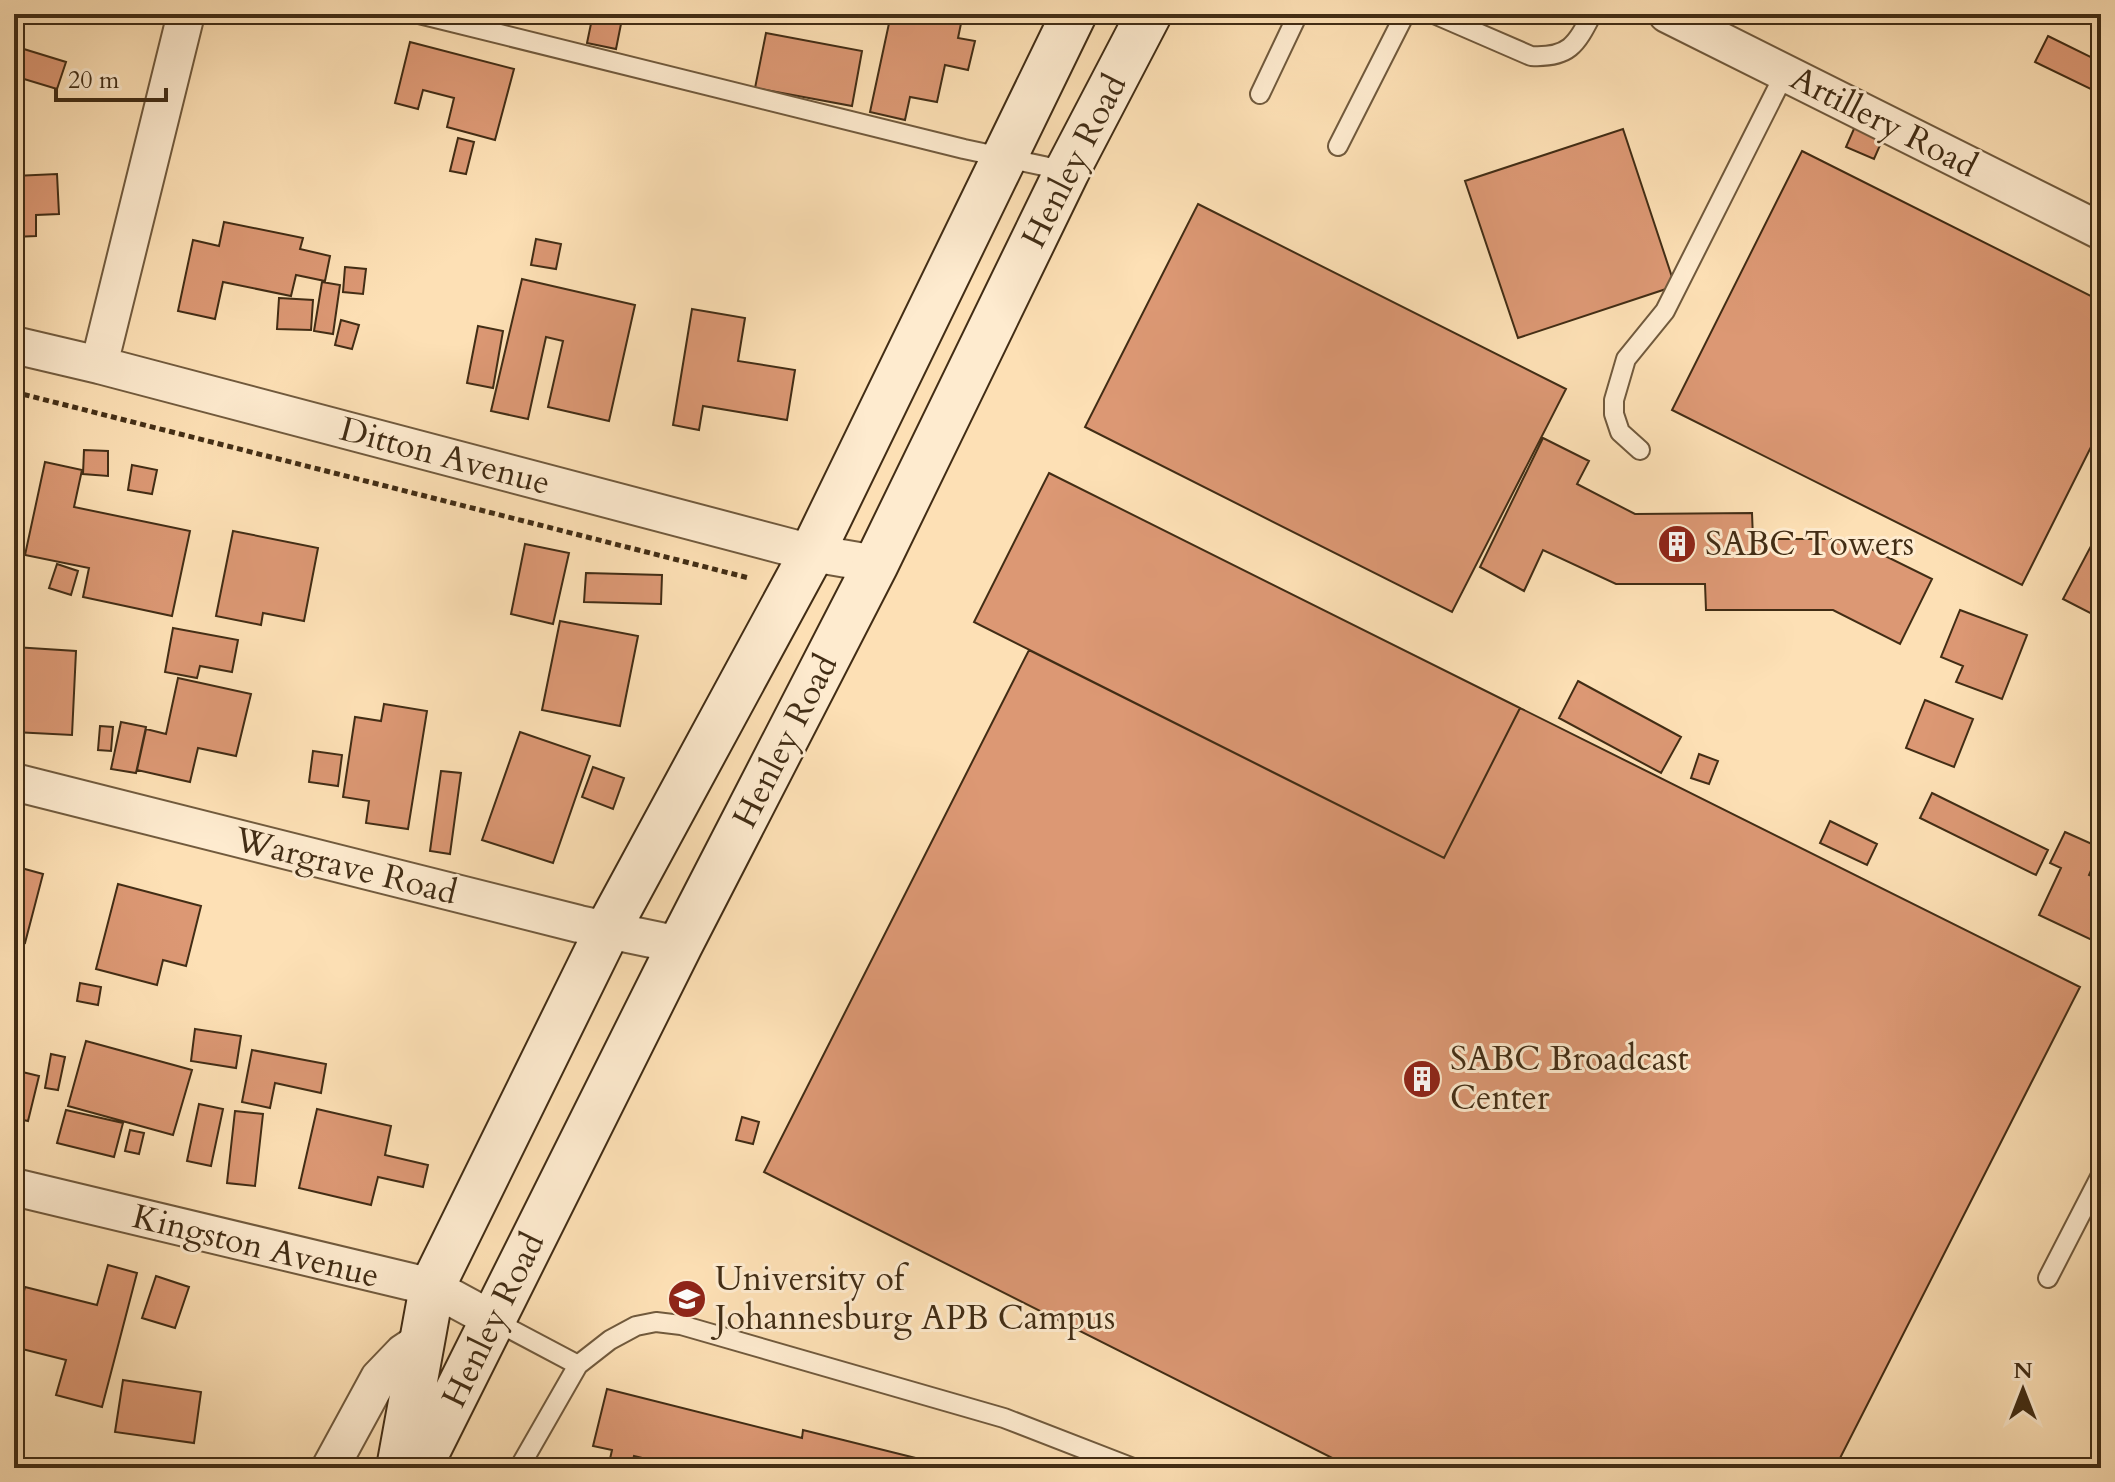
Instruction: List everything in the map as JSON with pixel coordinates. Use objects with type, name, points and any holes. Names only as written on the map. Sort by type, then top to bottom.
[{"type":"main road","name":"Henley Road","points":[[399,1468],[432,1287],[607,931],[812,553],[1074,14]]},
{"type":"main road","name":"Henley Road","points":[[419,1468],[680,945],[876,564],[1067,171],[1149,14]]},
{"type":"street","points":[[99,365],[186,14]]},
{"type":"street","name":"Artillery Road","points":[[1667,14],[2101,231]]},
{"type":"street","name":"Ditton Avenue","points":[[14,345],[812,553],[876,564]]},
{"type":"street","name":"Wargrave Road","points":[[14,782],[607,931],[680,945]]},
{"type":"street","name":"Kingston Avenue","points":[[14,1187],[432,1287],[493,1320]]},
{"type":"street","name":"Henley Road","points":[[330,1468],[379,1378],[403,1353],[421,1341]]},
{"type":"lane","points":[[419,14],[1067,171]]},
{"type":"lane","points":[[1260,94],[1298,14]]},
{"type":"lane","points":[[1338,146],[1405,14]]},
{"type":"lane","points":[[1434,14],[1531,56],[1544,56],[1568,50],[1578,40],[1592,14]]},
{"type":"lane","points":[[1640,450],[1620,432],[1614,414],[1614,400],[1626,359],[1665,311],[1785,73]]},
{"type":"lane","points":[[2048,1278],[2101,1175]]},
{"type":"lane","points":[[493,1320],[578,1365]]},
{"type":"lane","points":[[519,1468],[578,1365],[610,1340],[636,1326],[656,1322],[681,1325],[1004,1418],[1133,1468]]},
{"type":"path","points":[[14,392],[754,579]]},
{"type":"building","points":[[593,14],[623,14],[616,49],[587,43]]},
{"type":"building","points":[[891,14],[963,14],[958,38],[975,41],[968,70],[945,65],[937,102],[910,97],[905,120],[870,112]]},
{"type":"building","points":[[766,33],[862,51],[852,106],[755,88]]},
{"type":"building","points":[[2048,36],[2101,62],[2101,94],[2035,62]]},
{"type":"building","points":[[410,42],[514,69],[495,140],[447,127],[454,98],[423,90],[418,109],[395,103]]},
{"type":"building","points":[[14,46],[66,62],[57,89],[14,76]]},
{"type":"building","points":[[1860,115],[1888,127],[1874,159],[1846,147]]},
{"type":"building","points":[[1623,129],[1675,286],[1518,338],[1465,181]]},
{"type":"building","points":[[458,138],[474,142],[466,174],[450,171]]},
{"type":"building","points":[[1802,151],[2101,301],[2101,427],[2022,585],[1672,410]]},
{"type":"building","points":[[57,174],[59,214],[36,215],[36,236],[14,237],[14,176]]},
{"type":"building","points":[[1198,204],[1566,389],[1452,612],[1085,427]]},
{"type":"building","points":[[224,222],[303,238],[300,249],[330,256],[325,281],[296,275],[291,296],[223,282],[215,319],[178,311],[193,240],[219,246]]},
{"type":"building","points":[[536,239],[561,244],[556,269],[531,265]]},
{"type":"building","points":[[345,267],[366,269],[363,294],[343,292]]},
{"type":"building","points":[[522,279],[635,305],[609,421],[548,407],[563,341],[546,337],[528,419],[491,411]]},
{"type":"building","points":[[322,282],[340,285],[333,334],[314,331]]},
{"type":"building","points":[[279,298],[313,300],[311,330],[277,329]]},
{"type":"building","points":[[692,309],[745,318],[738,361],[795,370],[787,420],[703,406],[699,430],[673,425]]},
{"type":"building","points":[[341,320],[359,325],[352,349],[335,345]]},
{"type":"building","points":[[478,326],[503,331],[493,388],[467,383]]},
{"type":"building","name":"SABC Towers","points":[[1543,438],[1589,461],[1577,484],[1635,514],[1752,513],[1753,539],[1851,539],[1932,579],[1900,644],[1833,610],[1706,610],[1705,584],[1616,584],[1543,550],[1524,591],[1480,567]]},
{"type":"building","points":[[84,450],[108,451],[108,476],[83,474]]},
{"type":"building","points":[[45,462],[82,470],[74,507],[190,531],[172,616],[83,597],[89,568],[25,555]]},
{"type":"building","points":[[132,465],[157,470],[152,494],[128,490]]},
{"type":"building","points":[[1049,473],[1520,708],[1444,858],[974,622]]},
{"type":"building","points":[[233,531],[318,548],[304,621],[263,613],[261,625],[216,616]]},
{"type":"building","points":[[525,544],[569,553],[553,624],[511,614]]},
{"type":"building","points":[[2091,546],[2101,551],[2101,607],[2096,616],[2063,599]]},
{"type":"building","points":[[57,564],[78,571],[71,595],[49,588]]},
{"type":"building","points":[[586,573],[662,575],[661,604],[584,602]]},
{"type":"building","points":[[1960,610],[2027,635],[2002,699],[1956,682],[1963,666],[1941,657]]},
{"type":"building","points":[[560,621],[638,636],[620,726],[542,710]]},
{"type":"building","points":[[173,628],[238,640],[232,672],[200,666],[197,678],[165,672]]},
{"type":"building","points":[[14,647],[76,651],[72,735],[14,732]]},
{"type":"building","name":"SABC Broadcast Center","points":[[1029,650],[1444,858],[1520,708],[2080,987],[1835,1468],[1352,1468],[764,1172]]},
{"type":"building","points":[[178,678],[251,694],[236,756],[198,748],[190,782],[137,770],[146,729],[166,734]]},
{"type":"building","points":[[1578,681],[1681,737],[1661,773],[1559,718]]},
{"type":"building","points":[[1925,700],[1973,719],[1954,767],[1906,748]]},
{"type":"building","points":[[384,704],[427,711],[408,829],[366,823],[369,801],[343,797],[355,717],[381,721]]},
{"type":"building","points":[[121,722],[146,727],[136,773],[111,769]]},
{"type":"building","points":[[100,726],[113,727],[111,751],[98,750]]},
{"type":"building","points":[[520,732],[590,756],[553,863],[482,840]]},
{"type":"building","points":[[313,751],[342,755],[338,786],[309,782]]},
{"type":"building","points":[[1699,754],[1718,761],[1709,784],[1691,778]]},
{"type":"building","points":[[593,767],[624,778],[613,809],[582,797]]},
{"type":"building","points":[[441,771],[461,773],[450,854],[430,851]]},
{"type":"building","points":[[1932,793],[2048,850],[2036,875],[1920,818]]},
{"type":"building","points":[[1830,821],[1877,844],[1867,865],[1820,843]]},
{"type":"building","points":[[2065,832],[2101,848],[2089,875],[2101,880],[2101,927],[2094,941],[2039,915],[2061,868],[2050,863]]},
{"type":"building","points":[[14,866],[43,874],[25,943],[14,940]]},
{"type":"building","points":[[118,884],[201,906],[186,966],[163,960],[157,985],[96,969]]},
{"type":"building","points":[[80,983],[101,987],[98,1005],[77,1001]]},
{"type":"building","points":[[195,1029],[241,1036],[236,1068],[191,1061]]},
{"type":"building","points":[[86,1041],[192,1070],[173,1135],[68,1106]]},
{"type":"building","points":[[252,1050],[326,1064],[321,1093],[275,1083],[270,1108],[242,1102]]},
{"type":"building","points":[[51,1054],[65,1057],[58,1090],[45,1088]]},
{"type":"building","points":[[14,1070],[39,1076],[28,1121],[14,1118]]},
{"type":"building","points":[[199,1104],[223,1109],[211,1166],[187,1161]]},
{"type":"building","points":[[317,1109],[391,1126],[385,1155],[428,1165],[423,1187],[378,1177],[371,1205],[299,1188]]},
{"type":"building","points":[[66,1110],[123,1123],[114,1157],[57,1143]]},
{"type":"building","points":[[235,1111],[263,1114],[255,1186],[227,1183]]},
{"type":"building","points":[[742,1117],[759,1122],[753,1144],[736,1140]]},
{"type":"building","points":[[130,1130],[144,1133],[139,1154],[125,1151]]},
{"type":"building","points":[[108,1265],[137,1273],[102,1407],[56,1395],[66,1360],[14,1347],[14,1330],[25,1287],[97,1305]]},
{"type":"building","points":[[156,1276],[189,1287],[175,1328],[142,1318]]},
{"type":"building","points":[[123,1380],[201,1392],[194,1443],[115,1432]]},
{"type":"building","points":[[607,1389],[802,1438],[803,1430],[956,1468],[683,1468],[634,1456],[631,1468],[608,1468],[612,1450],[593,1446]]},
{"type":"place","name":"SABC Towers","points":[[1677,544]]},
{"type":"place","name":"SABC Broadcast Center","points":[[1422,1079]]},
{"type":"place","name":"University of Johannesburg APB Campus","points":[[687,1299]]}]
